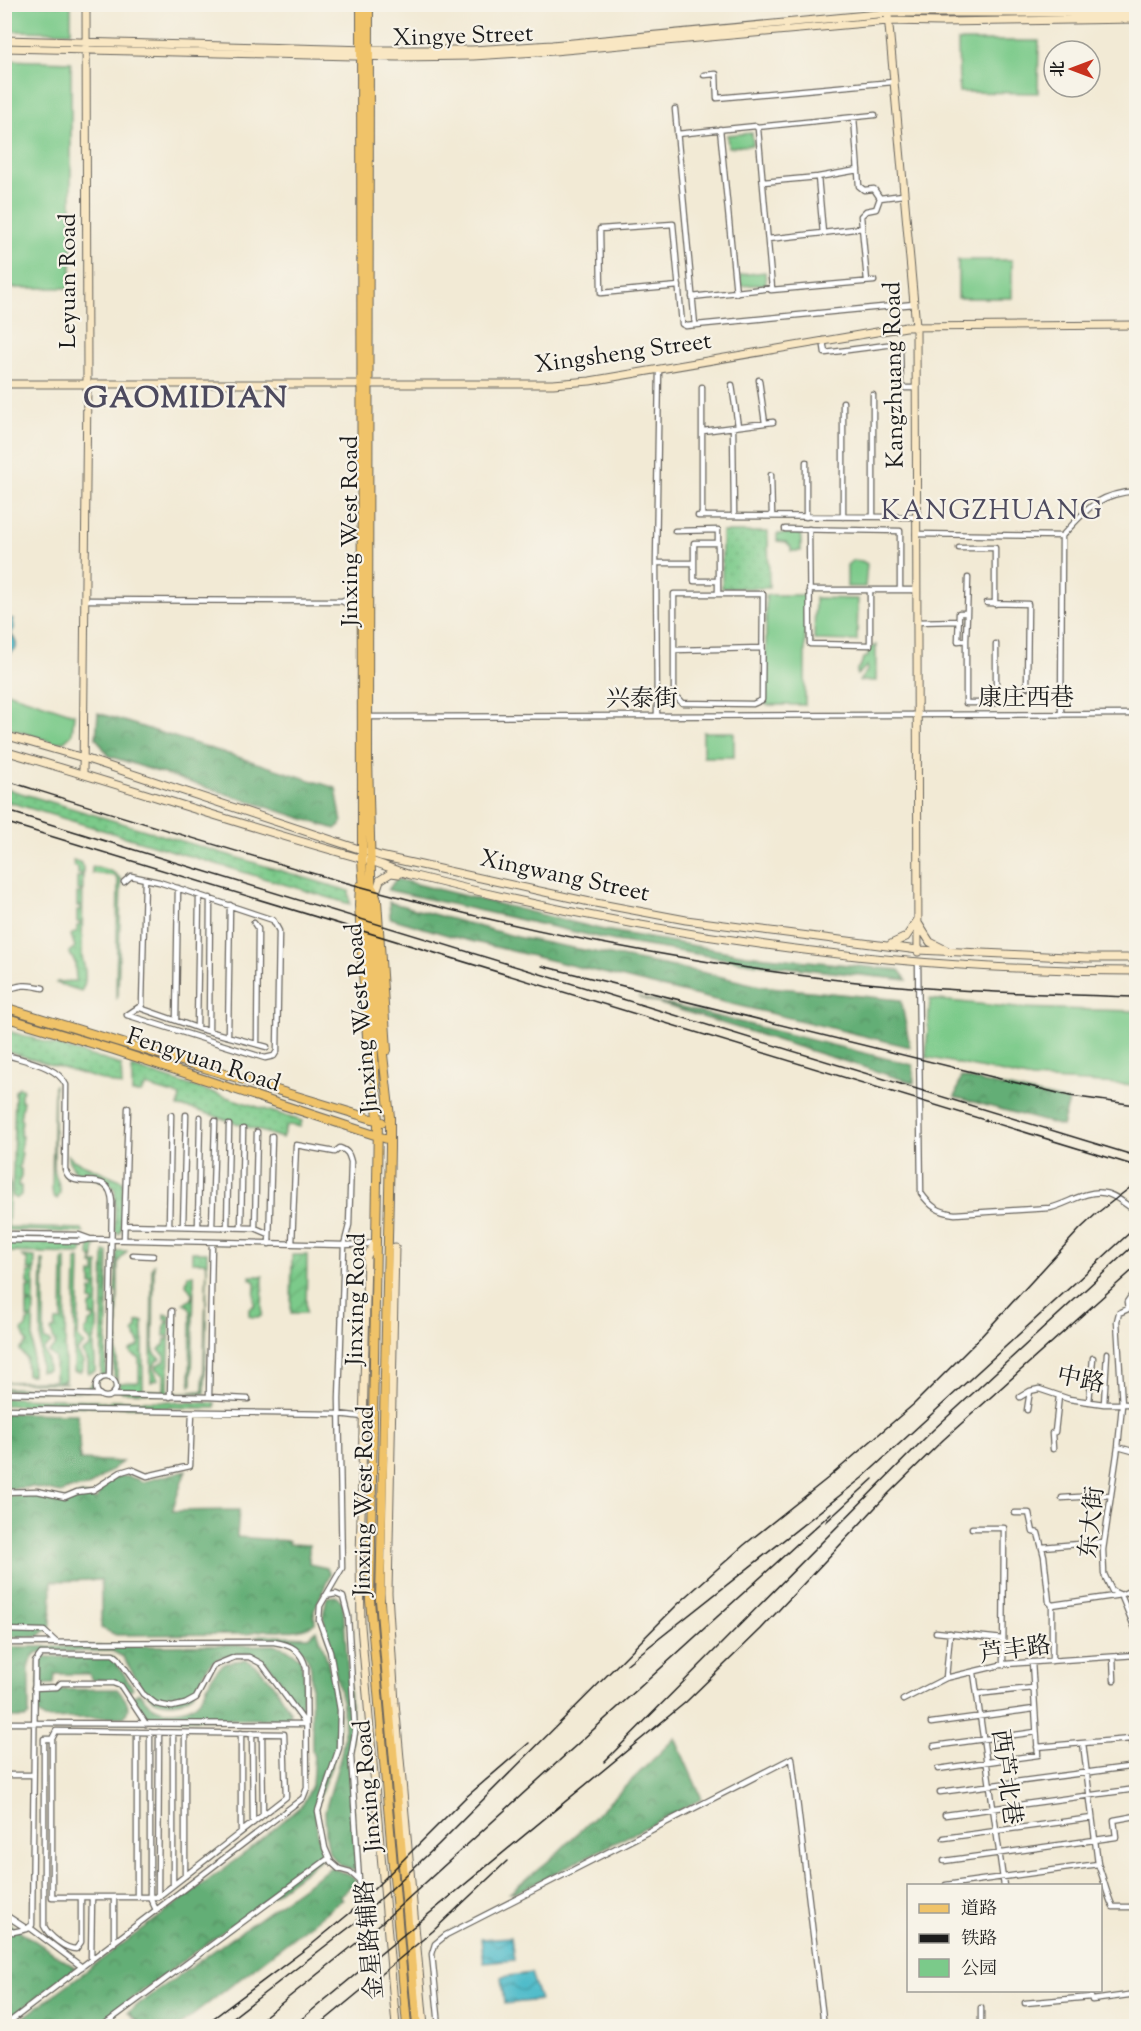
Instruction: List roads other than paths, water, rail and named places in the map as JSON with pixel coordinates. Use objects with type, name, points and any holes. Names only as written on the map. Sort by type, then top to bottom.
[{"type":"main road","name":"Jinxing West Road","points":[[361,4],[365,53],[368,717],[366,860],[370,882],[379,1019],[390,1126],[380,1600],[417,2026]]},
{"type":"main road","name":"Jinxing West Road","points":[[365,53],[369,4]]},
{"type":"main road","name":"Jinxing West Road","points":[[365,385],[362,617],[366,850]]},
{"type":"main road","name":"Jinxing Road","points":[[366,860],[359,905],[368,1053],[376,1075],[378,1121],[370,1600],[407,2026]]},
{"type":"main road","points":[[370,882],[377,900],[387,1041],[387,1088]]},
{"type":"main road","name":"Fengyuan Road","points":[[4,1007],[390,1126]]},
{"type":"main road","name":"Fengyuan Road","points":[[4,1017],[390,1140]]},
{"type":"main road","points":[[338,1122],[347,1115],[346,1111]]},
{"type":"street","name":"Leyuan Road","points":[[84,774],[87,384],[86,4]]},
{"type":"street","name":"Kangzhuang Road","points":[[887,4],[916,326],[918,962]]},
{"type":"street","name":"Xingye Street","points":[[4,48],[365,53],[472,50],[888,17],[1137,13]]},
{"type":"street","name":"Xingye Street","points":[[888,17],[942,22],[1137,19]]},
{"type":"street","name":"Xingye Street","points":[[4,40],[86,41],[365,53]]},
{"type":"street","points":[[704,75],[716,74],[717,98],[893,82]]},
{"type":"street","points":[[675,109],[695,325]]},
{"type":"street","points":[[677,134],[874,115]]},
{"type":"street","points":[[854,117],[860,186],[864,190],[874,189],[880,198]]},
{"type":"street","points":[[757,127],[771,290]]},
{"type":"street","points":[[720,129],[736,293]]},
{"type":"street","points":[[763,182],[818,177],[858,170]]},
{"type":"street","points":[[818,177],[823,233]]},
{"type":"street","points":[[880,198],[903,195]]},
{"type":"street","points":[[867,281],[861,216],[866,211],[876,209],[880,198]]},
{"type":"street","points":[[679,286],[601,293],[600,229],[673,224],[679,286],[682,324],[686,327],[914,304]]},
{"type":"street","points":[[768,239],[862,228]]},
{"type":"street","points":[[692,297],[874,281]]},
{"type":"street","name":"Xingsheng Street","points":[[4,384],[553,384],[590,381],[916,326],[1137,325]]},
{"type":"street","points":[[823,340],[825,353],[894,344],[900,346],[901,388],[916,388]]},
{"type":"street","points":[[657,716],[656,563],[659,369]]},
{"type":"street","points":[[759,380],[765,423]]},
{"type":"street","points":[[732,385],[736,427],[734,516]]},
{"type":"street","points":[[702,387],[700,516],[916,517]]},
{"type":"street","points":[[873,395],[873,517]]},
{"type":"street","points":[[843,402],[843,517]]},
{"type":"street","points":[[703,431],[773,422]]},
{"type":"street","points":[[806,462],[806,517]]},
{"type":"street","points":[[771,475],[772,516]]},
{"type":"street","points":[[916,534],[1062,536],[1099,500],[1116,493],[1137,491]]},
{"type":"street","points":[[785,529],[900,531],[900,590]]},
{"type":"street","points":[[809,529],[810,644],[870,645],[870,590]]},
{"type":"street","points":[[675,531],[718,530],[718,594]]},
{"type":"street","points":[[1061,715],[1062,536]]},
{"type":"street","points":[[718,543],[694,543],[694,581],[718,580]]},
{"type":"street","points":[[959,548],[995,548],[995,604]]},
{"type":"street","points":[[656,563],[694,563]]},
{"type":"street","points":[[968,578],[966,703],[996,703],[996,644]]},
{"type":"street","points":[[85,600],[342,601],[355,594],[362,584]]},
{"type":"street","points":[[809,590],[916,590]]},
{"type":"street","points":[[674,594],[763,594],[762,648],[762,700],[753,704],[682,703],[674,694],[674,594]]},
{"type":"street","points":[[342,601],[359,611],[362,617]]},
{"type":"street","points":[[987,603],[1028,604],[1027,687]]},
{"type":"street","points":[[966,640],[958,641],[959,613],[967,612]]},
{"type":"street","points":[[916,622],[959,621]]},
{"type":"street","points":[[674,650],[762,648]]},
{"type":"street","name":"康庄西巷","points":[[916,715],[1137,714]]},
{"type":"street","name":"兴泰街","points":[[368,717],[916,715]]},
{"type":"street","name":"Xingwang Street","points":[[4,735],[84,758],[366,850],[579,899],[686,920],[918,950],[1087,958],[1137,958]]},
{"type":"street","name":"Xingwang Street","points":[[4,751],[407,874],[523,902],[638,925],[825,952],[918,962],[1061,971],[1137,971]]},
{"type":"street","points":[[372,914],[380,880],[391,873],[407,874]]},
{"type":"street","points":[[124,882],[131,876],[145,879],[273,920],[279,931],[278,1045],[274,1056],[265,1058],[127,1015],[142,1005],[145,879]]},
{"type":"street","points":[[176,1020],[178,888]]},
{"type":"street","points":[[197,1028],[199,895]]},
{"type":"street","points":[[209,1031],[210,898]]},
{"type":"street","points":[[228,1036],[230,905]]},
{"type":"street","points":[[887,945],[906,937],[917,921],[930,942],[951,952]]},
{"type":"street","points":[[254,924],[258,929],[256,1044]]},
{"type":"street","points":[[918,962],[921,1193],[928,1203],[941,1212],[954,1214],[1037,1207],[1050,1208],[1084,1195],[1104,1192],[1137,1211]]},
{"type":"street","points":[[4,992],[22,985],[43,988]]},
{"type":"street","points":[[140,1008],[197,1028],[267,1047]]},
{"type":"street","points":[[4,1054],[52,1070],[63,1078],[66,1085],[66,1175],[73,1181],[104,1184],[110,1190],[112,1240],[109,1377],[116,1387],[112,1395]]},
{"type":"street","points":[[124,1240],[128,1108]]},
{"type":"street","points":[[169,1226],[171,1115]]},
{"type":"street","points":[[183,1226],[186,1115]]},
{"type":"street","points":[[198,1227],[200,1117]]},
{"type":"street","points":[[212,1227],[215,1121]]},
{"type":"street","points":[[227,1227],[229,1125]]},
{"type":"street","points":[[241,1227],[243,1129]]},
{"type":"street","points":[[255,1228],[257,1132]]},
{"type":"street","points":[[269,1244],[272,1136]]},
{"type":"street","points":[[292,1244],[296,1145],[335,1152],[340,1148],[345,1150],[351,1162],[348,1224],[344,1245],[339,1414],[342,1568],[320,1606],[319,1620],[330,1651],[340,1710],[339,1748],[318,1811],[324,1848],[329,1858],[339,1869],[350,1872],[359,1880]]},
{"type":"street","points":[[125,1225],[241,1227],[255,1228],[269,1234]]},
{"type":"street","points":[[5,1237],[79,1235],[90,1239],[112,1240],[344,1245],[367,1244],[375,1241]]},
{"type":"street","name":"金星路辅路","points":[[375,1241],[367,1256],[361,1626],[396,2026]]},
{"type":"street","points":[[208,1397],[212,1242]]},
{"type":"street","name":"金星路辅路","points":[[395,1247],[388,1593],[396,1715],[424,2026]]},
{"type":"street","points":[[133,1255],[153,1256]]},
{"type":"street","name":"东大街","points":[[1137,1289],[1127,1302],[1128,1309],[1119,1313],[1117,1321],[1122,1405],[1104,1542],[1104,1574],[1112,1591],[1121,1595],[1137,1631]]},
{"type":"street","points":[[1128,1309],[1137,1312]]},
{"type":"street","points":[[170,1397],[172,1311]]},
{"type":"street","points":[[1104,1404],[1107,1353]]},
{"type":"street","points":[[1089,1401],[1093,1358]]},
{"type":"street","points":[[100,1395],[97,1391],[97,1384],[101,1379],[109,1377]]},
{"type":"street","name":"中路","points":[[1020,1397],[1039,1389],[1059,1396],[1104,1404],[1137,1404]]},
{"type":"street","points":[[1027,1410],[1030,1391]]},
{"type":"street","points":[[4,1393],[100,1395],[106,1398],[112,1395],[248,1399]]},
{"type":"street","points":[[1053,1449],[1052,1433],[1055,1432],[1059,1396]]},
{"type":"street","points":[[4,1409],[339,1414],[363,1417],[373,1441]]},
{"type":"street","points":[[4,1492],[37,1491],[65,1497],[77,1492],[93,1490],[121,1472],[131,1469],[147,1476],[190,1466],[192,1412]]},
{"type":"street","points":[[1118,1447],[1137,1452]]},
{"type":"street","points":[[1062,1498],[1111,1495]]},
{"type":"street","points":[[1015,1513],[1029,1513],[1033,1532],[1038,1533],[1042,1547],[1049,1602],[1052,1605],[1052,1661]]},
{"type":"street","points":[[972,1528],[1004,1528],[1003,1665]]},
{"type":"street","points":[[1042,1547],[1104,1542]]},
{"type":"street","points":[[1052,1605],[1121,1595],[1137,1588]]},
{"type":"street","points":[[326,1596],[336,1594],[343,1597],[348,1616],[355,1732],[351,1756],[360,1886],[356,1893]]},
{"type":"street","points":[[4,1630],[44,1631],[57,1642]]},
{"type":"street","points":[[936,1632],[1003,1640]]},
{"type":"street","points":[[946,1678],[950,1633]]},
{"type":"street","points":[[4,1642],[274,1642],[286,1644],[302,1656],[306,1668],[307,1788],[303,1798],[4,2026]]},
{"type":"street","points":[[4,1926],[13,1932],[32,1925],[34,1662],[41,1654],[113,1654],[143,1694],[156,1704],[172,1707],[196,1698],[213,1666],[235,1657],[249,1657],[262,1664],[306,1724]]},
{"type":"street","name":"芦丰路","points":[[903,1700],[946,1678],[1003,1665],[1137,1655]]},
{"type":"street","points":[[1113,1657],[1114,1680]]},
{"type":"street","points":[[938,1769],[1038,1755],[1032,1662]]},
{"type":"street","name":"西芦北巷","points":[[974,1673],[1004,1884]]},
{"type":"street","points":[[34,1688],[57,1687],[61,1683],[113,1683],[121,1686],[146,1724]]},
{"type":"street","points":[[977,1694],[1033,1688]]},
{"type":"street","points":[[931,1723],[1034,1709]]},
{"type":"street","points":[[4,1723],[306,1724]]},
{"type":"street","points":[[57,1731],[137,1732],[284,1734],[286,1797],[158,1897],[52,1897],[52,1739],[57,1731]]},
{"type":"street","points":[[137,1732],[137,1897]]},
{"type":"street","points":[[150,1732],[150,1897],[156,1910]]},
{"type":"street","points":[[158,1897],[159,1732]]},
{"type":"street","points":[[173,1732],[173,1885]]},
{"type":"street","points":[[934,1746],[1036,1732]]},
{"type":"street","points":[[185,1733],[185,1876]]},
{"type":"street","points":[[241,1733],[242,1832]]},
{"type":"street","points":[[252,1734],[253,1822]]},
{"type":"street","points":[[262,1734],[263,1815]]},
{"type":"street","points":[[52,1739],[44,1739],[44,1926],[47,1932],[70,1949],[76,1949],[81,1942],[81,1897]]},
{"type":"street","points":[[940,1792],[1136,1767],[1135,1744],[1131,1740],[1037,1747]]},
{"type":"street","points":[[1083,1743],[1103,1891],[1113,1908],[1133,1906],[1137,1909]]},
{"type":"street","points":[[439,2026],[432,1954],[435,1944],[446,1935],[792,1758],[824,2026]]},
{"type":"street","points":[[4,1775],[33,1775]]},
{"type":"street","points":[[945,1815],[1137,1789]]},
{"type":"street","points":[[944,1861],[1116,1838],[1113,1820],[1137,1815]]},
{"type":"street","points":[[944,1838],[1092,1818]]},
{"type":"street","points":[[102,2026],[329,1858]]},
{"type":"street","points":[[953,1884],[1098,1864]]},
{"type":"street","points":[[91,1960],[92,1897]]},
{"type":"street","points":[[114,1897],[114,1943]]},
{"type":"street","points":[[4,1914],[28,1928],[82,1967]]},
{"type":"street","points":[[1025,2002],[1137,1994]]},
{"type":"street","points":[[981,2008],[981,2026]]},
{"type":"water","points":[[6,617],[13,619],[14,628],[11,634],[16,642],[16,648],[10,654],[5,650]]},
{"type":"water","points":[[511,1937],[514,1960],[484,1963],[481,1939]]},
{"type":"water","points":[[531,1973],[540,2000],[504,2004],[501,1977]]},
{"type":"railway","points":[[4,780],[161,829],[398,897],[478,917],[639,950],[855,982],[1006,993],[1136,997]]},
{"type":"railway","points":[[4,810],[1136,1156]]},
{"type":"railway","points":[[4,822],[1136,1166]]},
{"type":"railway","points":[[542,966],[1070,1096],[1136,1105]]},
{"type":"railway","points":[[222,2026],[355,1923],[438,1845],[678,1604],[744,1545],[828,1478],[914,1404],[975,1343],[1080,1229],[1136,1183]]},
{"type":"railway","points":[[627,1664],[862,1478],[1136,1227]]},
{"type":"railway","points":[[604,1762],[933,1430],[1136,1243]]},
{"type":"railway","points":[[293,2026],[686,1702],[761,1629],[889,1493],[943,1440],[1136,1267]]},
{"type":"railway","points":[[826,1522],[873,1479]]},
{"type":"railway","points":[[253,2026],[380,1924],[831,1513]]},
{"type":"railway","points":[[203,2026],[350,1913],[465,1798],[529,1743]]},
{"type":"railway","points":[[318,2026],[433,1931],[507,1861]]},
{"type":"district","name":"GAOMIDIAN","points":[[186,397]]},
{"type":"district","name":"KANGZHUANG","points":[[992,510]]}]
